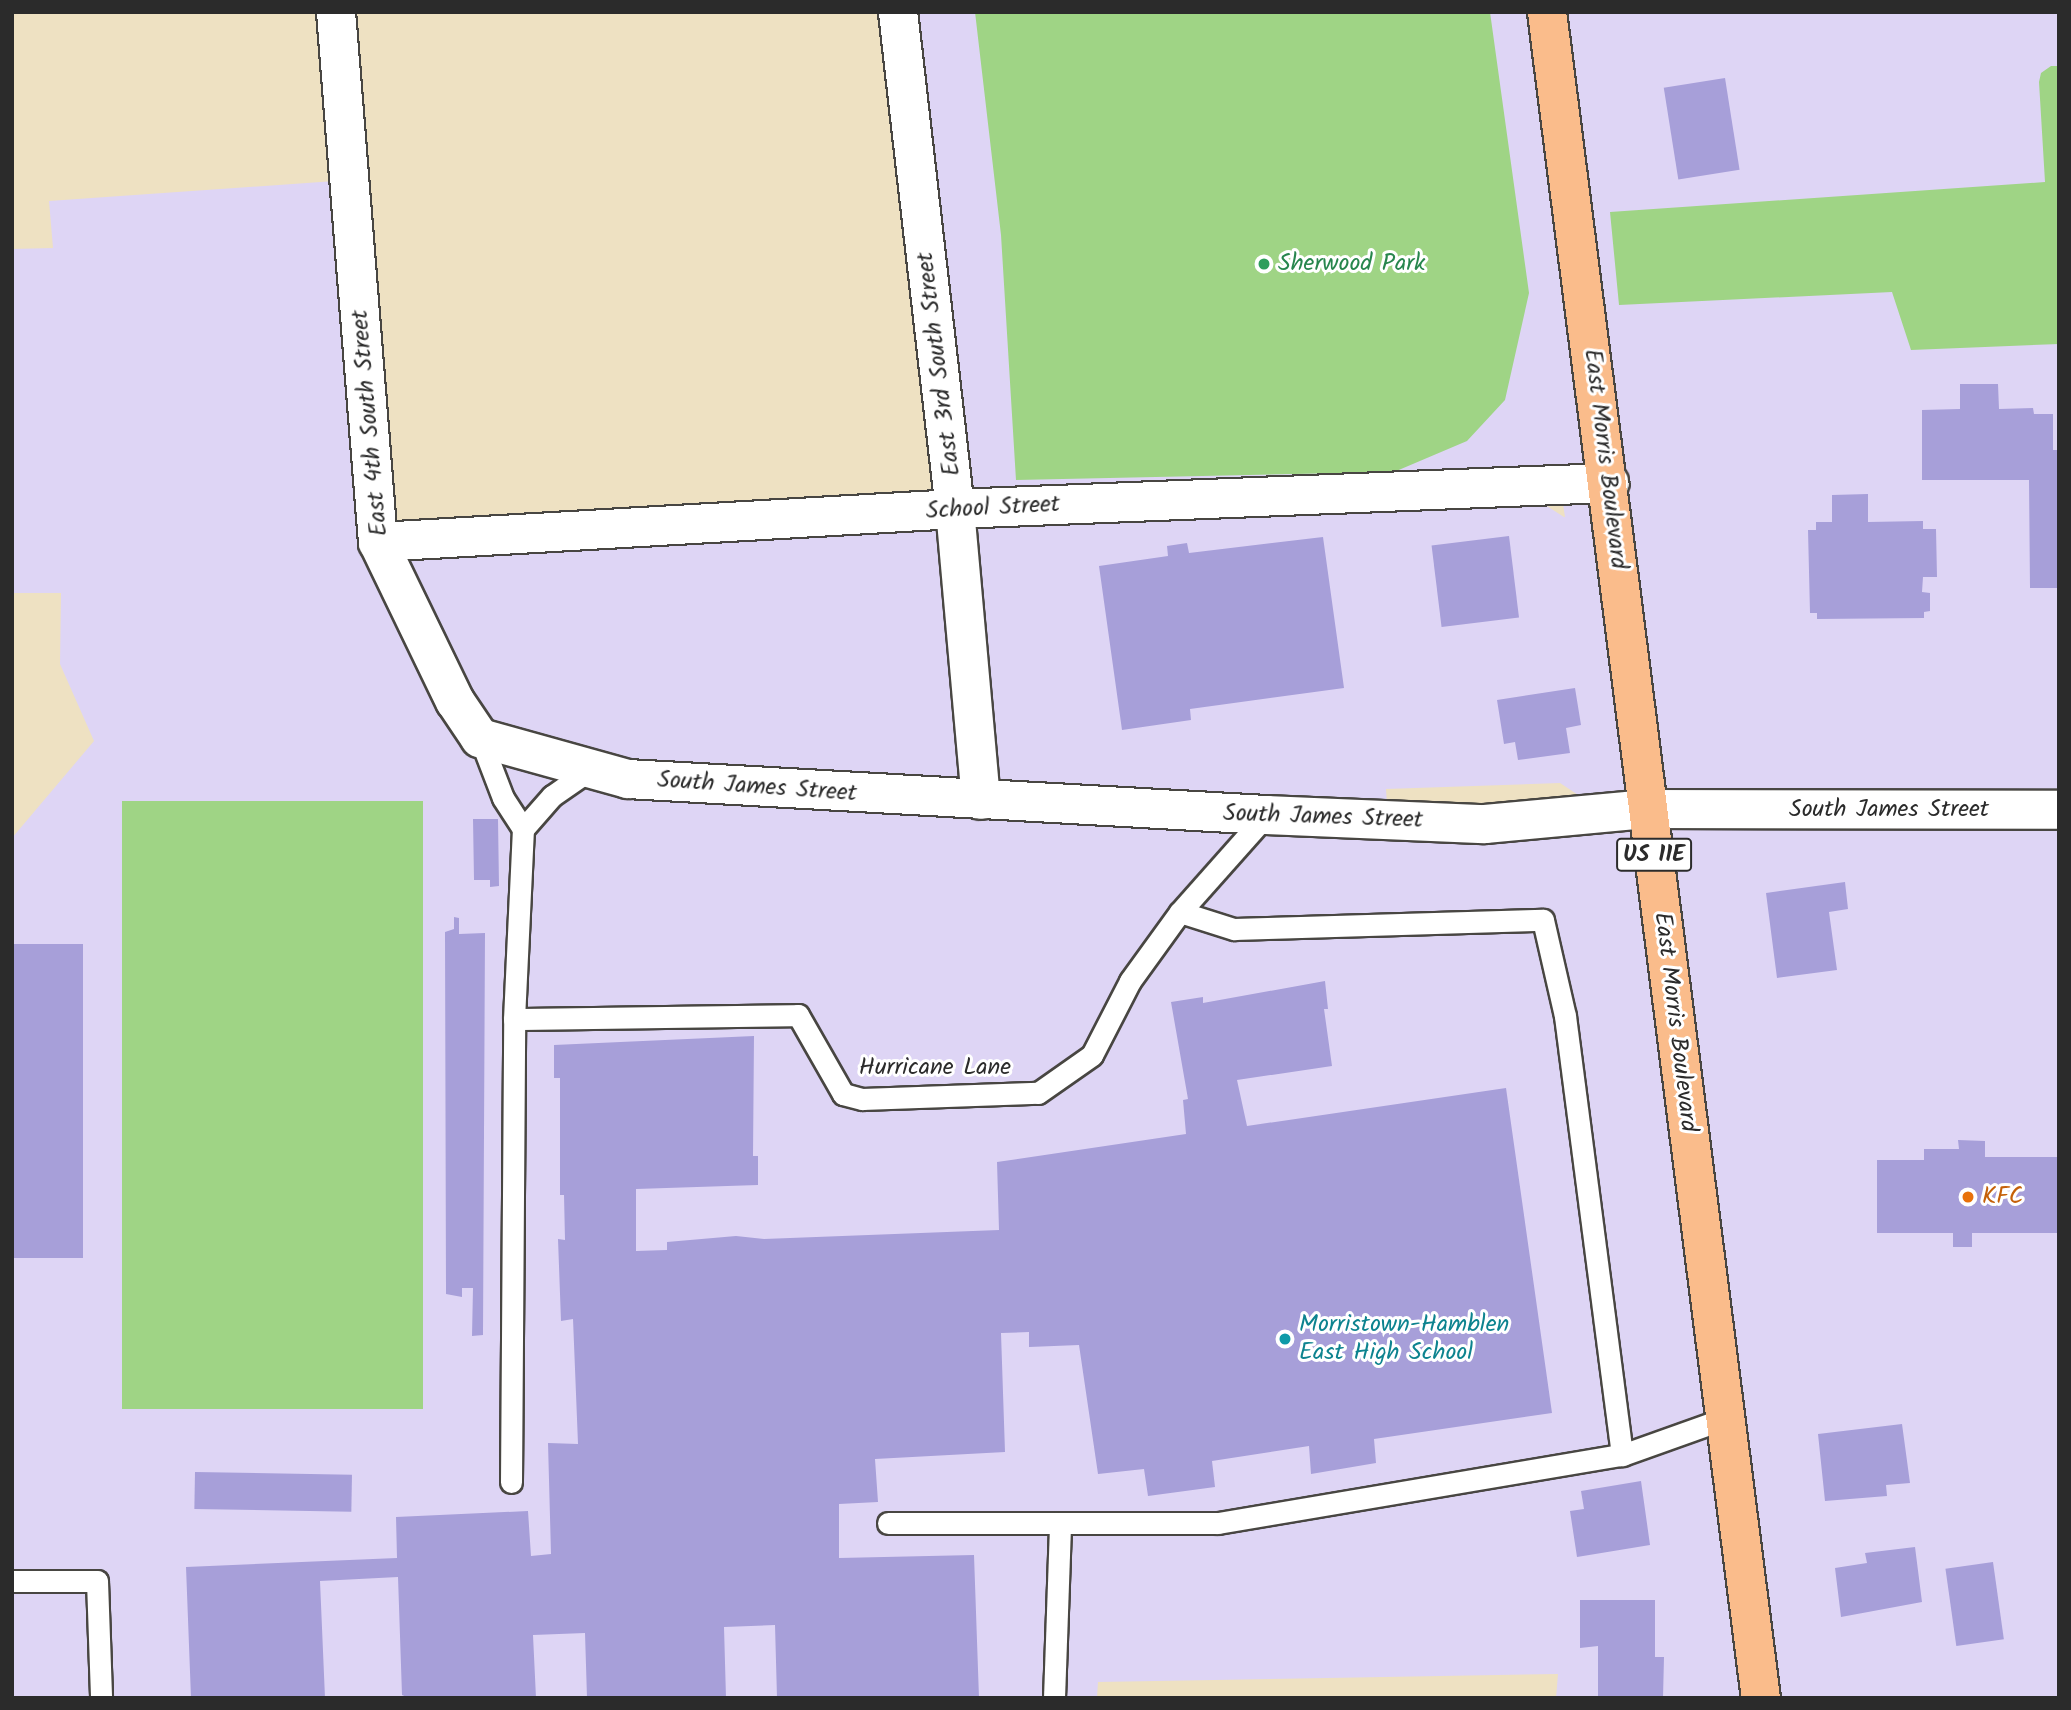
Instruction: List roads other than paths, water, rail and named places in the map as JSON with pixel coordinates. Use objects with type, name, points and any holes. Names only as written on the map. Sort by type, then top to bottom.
[{"type":"main road","name":"East Morris Boulevard","points":[[1547,12],[1609,483],[1761,1698]]},
{"type":"street","name":"East 4th South Street","points":[[336,12],[378,542],[455,701],[480,738]]},
{"type":"street","name":"East 3rd South Street","points":[[898,12],[955,509],[981,800]]},
{"type":"street","name":"School Street","points":[[378,542],[955,509],[1609,483]]},
{"type":"street","points":[[480,738],[588,771]]},
{"type":"street","name":"South James Street","points":[[588,771],[628,779],[981,800],[1485,824],[1648,809],[2059,810]]},
{"type":"lane","points":[[480,738],[503,798],[523,829],[514,1019],[511,1482]]},
{"type":"lane","points":[[523,829],[552,796],[588,771]]},
{"type":"lane","name":"Hurricane Lane","points":[[514,1019],[798,1015],[843,1094],[862,1099],[1038,1093],[1092,1055],[1130,981],[1180,912],[1266,815]]},
{"type":"lane","points":[[1180,912],[1234,929],[1543,920],[1565,1017],[1622,1455]]},
{"type":"lane","points":[[888,1523],[1219,1523],[1622,1455],[1726,1418]]},
{"type":"lane","points":[[1054,1698],[1060,1524]]},
{"type":"lane","points":[[12,1581],[97,1581],[101,1698]]},
{"type":"place","name":"Sherwood Park","points":[[1264,264]]},
{"type":"place","name":"KFC","points":[[1968,1197]]},
{"type":"place","name":"Morristown-Hamblen East High School","points":[[1285,1339]]}]
